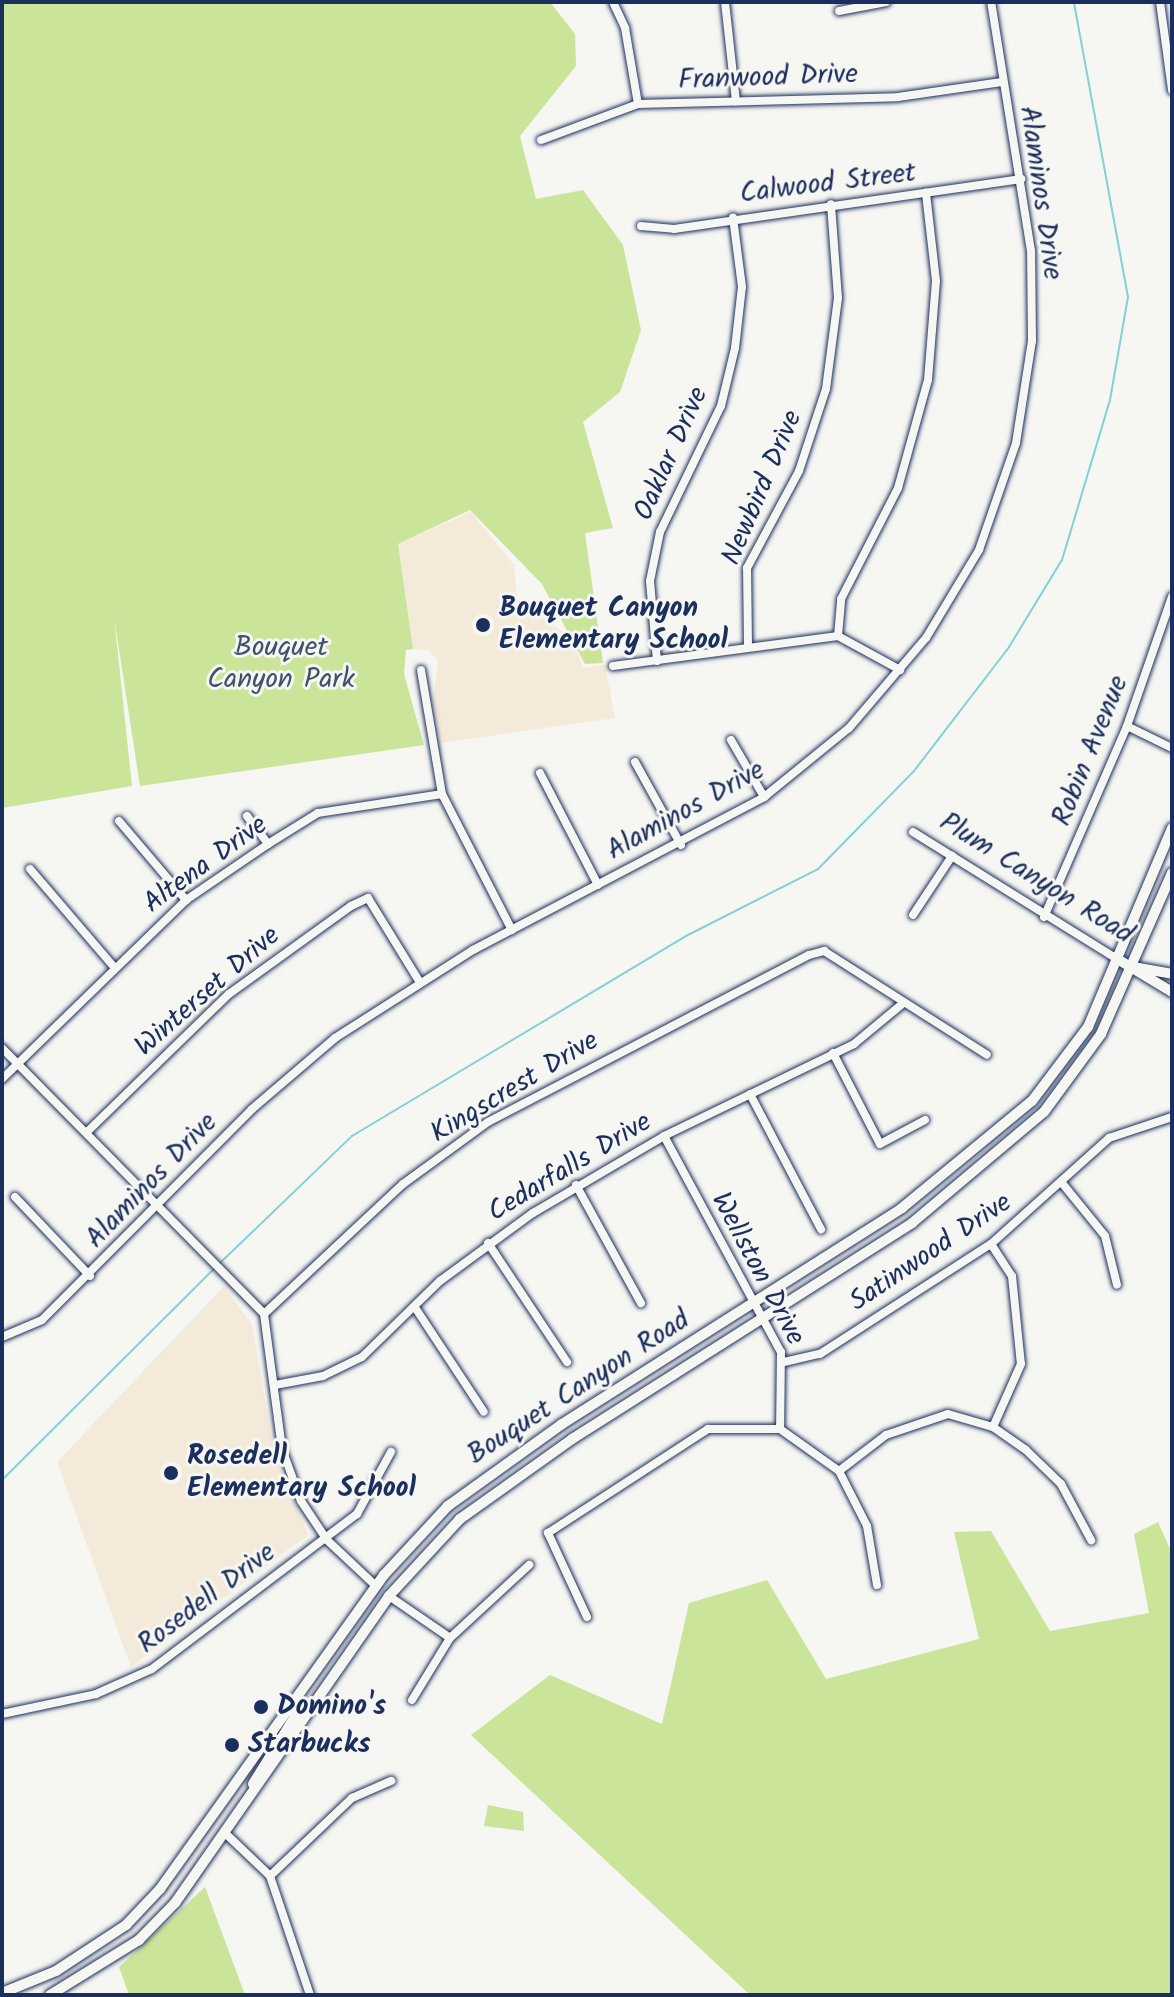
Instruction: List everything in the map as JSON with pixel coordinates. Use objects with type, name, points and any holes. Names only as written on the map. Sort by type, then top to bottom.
[{"type":"main road","name":"Bouquet Canyon Road","points":[[2,1993],[56,1971],[126,1925],[212,1824],[376,1586],[458,1498],[753,1301],[902,1208],[1032,1101],[1088,1027],[1119,960],[1172,828]]},
{"type":"main road","name":"Bouquet Canyon Road","points":[[50,1995],[139,1940],[224,1832],[389,1596],[460,1519],[500,1488],[912,1223],[998,1158],[1072,1076],[1133,967],[1172,873]]},
{"type":"main road","name":"Plum Canyon Road","points":[[1119,960],[1133,967],[1172,974]]},
{"type":"main road","name":"Plum Canyon Road","points":[[1133,967],[1141,979],[1172,992]]},
{"type":"main road","points":[[376,1586],[389,1596]]},
{"type":"main road","points":[[251,1794],[299,1710],[288,1712]]},
{"type":"main road","points":[[212,1824],[224,1832]]},
{"type":"street","points":[[613,2],[625,28],[638,104]]},
{"type":"street","points":[[725,2],[736,101]]},
{"type":"street","points":[[839,11],[886,2]]},
{"type":"street","name":"Alaminos Drive","points":[[2,1337],[42,1320],[90,1276],[293,1072],[419,981],[598,885],[681,845],[764,797],[849,728],[900,670],[979,550],[1016,443],[1032,341],[1021,179],[1002,82],[991,2]]},
{"type":"street","points":[[1160,2],[1172,90]]},
{"type":"street","name":"Franwood Drive","points":[[541,140],[638,104],[898,97],[1002,82]]},
{"type":"street","name":"Calwood Street","points":[[641,226],[733,218],[1021,179]]},
{"type":"street","points":[[838,636],[841,599],[898,488],[928,380],[936,281],[926,193]]},
{"type":"street","name":"Newbird Drive","points":[[748,646],[747,568],[799,471],[826,389],[838,298],[831,204]]},
{"type":"street","name":"Oaklar Drive","points":[[657,661],[650,581],[660,532],[721,406],[735,348],[742,287],[733,218]]},
{"type":"street","name":"Robin Avenue","points":[[1044,917],[1127,726],[1172,597]]},
{"type":"street","points":[[613,666],[838,636],[900,670]]},
{"type":"street","points":[[421,670],[442,794],[512,930]]},
{"type":"street","points":[[1127,726],[1172,748]]},
{"type":"street","points":[[731,740],[764,797]]},
{"type":"street","points":[[635,762],[681,845]]},
{"type":"street","points":[[540,773],[598,885]]},
{"type":"street","name":"Altena Drive","points":[[2,1079],[186,900],[268,844],[318,813],[442,794]]},
{"type":"street","points":[[247,816],[268,844]]},
{"type":"street","points":[[119,821],[186,900]]},
{"type":"street","name":"Plum Canyon Road","points":[[913,832],[1044,917],[1119,960]]},
{"type":"street","points":[[913,915],[952,856]]},
{"type":"street","points":[[30,869],[114,967]]},
{"type":"street","name":"Winterset Drive","points":[[87,1132],[229,994],[368,898],[419,981]]},
{"type":"street","name":"Kingscrest Drive","points":[[264,1314],[403,1184],[488,1122],[824,951],[902,1004]]},
{"type":"street","points":[[902,1004],[987,1055]]},
{"type":"street","name":"Cedarfalls Drive","points":[[275,1385],[323,1376],[362,1357],[488,1243],[576,1185],[664,1136],[882,1026],[902,1004]]},
{"type":"street","points":[[2,1048],[228,1273],[264,1314],[282,1449],[301,1501],[327,1540],[376,1586]]},
{"type":"street","points":[[833,1053],[880,1144],[925,1120]]},
{"type":"street","points":[[750,1094],[821,1229]]},
{"type":"street","name":"Satinwood Drive","points":[[784,1362],[820,1354],[991,1244],[1109,1138],[1172,1117]]},
{"type":"street","name":"Wellston Drive","points":[[664,1136],[764,1317],[784,1362],[780,1429]]},
{"type":"street","points":[[1062,1183],[1105,1236],[1117,1285]]},
{"type":"street","points":[[576,1185],[641,1303]]},
{"type":"street","points":[[15,1197],[90,1276]]},
{"type":"street","points":[[488,1243],[567,1362]]},
{"type":"street","points":[[991,1244],[1012,1276],[1021,1364],[993,1427]]},
{"type":"street","points":[[416,1309],[484,1412]]},
{"type":"street","points":[[839,1471],[918,1420],[948,1414],[993,1427],[1061,1484],[1091,1540]]},
{"type":"street","points":[[587,1617],[548,1533],[708,1429],[780,1429],[839,1471],[867,1526],[877,1585]]},
{"type":"street","name":"Rosedell Drive","points":[[2,1714],[96,1694],[152,1669],[327,1540],[365,1504],[391,1452]]},
{"type":"street","points":[[412,1700],[450,1638],[529,1565]]},
{"type":"street","points":[[389,1596],[450,1638]]},
{"type":"street","points":[[270,1876],[352,1798],[391,1781]]},
{"type":"street","points":[[224,1832],[270,1876],[310,1995]]},
{"type":"shaded area","name":"Bouquet Canyon Elementary School","points":[[471,512],[514,565],[517,598],[573,640],[583,668],[605,665],[615,718],[441,743],[433,700],[438,661],[429,650],[413,649],[398,544]]},
{"type":"shaded area","name":"Rosedell Elementary School","points":[[224,1286],[252,1325],[275,1457],[308,1535],[131,1667],[57,1462]]},
{"type":"green space","name":"Bouquet Canyon Park","points":[[2,2],[550,2],[575,34],[576,66],[520,136],[536,199],[583,190],[623,245],[641,330],[620,392],[583,422],[613,528],[585,533],[603,663],[585,664],[542,584],[470,510],[398,544],[413,649],[406,650],[404,674],[424,745],[140,786],[114,617],[132,786],[2,808]]},
{"type":"green space","points":[[1158,1522],[1172,1553],[1172,1995],[750,1995],[471,1735],[550,1675],[662,1724],[689,1603],[767,1580],[826,1679],[979,1639],[954,1532],[991,1531],[1050,1631],[1149,1613],[1134,1534]]},
{"type":"green space","points":[[488,1805],[523,1812],[524,1831],[484,1826]]},
{"type":"green space","points":[[205,1887],[245,1995],[129,1995],[119,1967]]},
{"type":"waterway","points":[[220,1263],[352,1136],[686,936],[818,869],[914,771],[1009,647],[1062,560],[1110,400],[1128,297],[1074,2]]},
{"type":"waterway","points":[[2,1480],[215,1268]]},
{"type":"place","name":"Bouquet Canyon Elementary School","points":[[483,625]]},
{"type":"place","name":"Rosedell Elementary School","points":[[171,1473]]},
{"type":"place","name":"Domino's","points":[[261,1707]]},
{"type":"place","name":"Starbucks","points":[[232,1745]]}]
